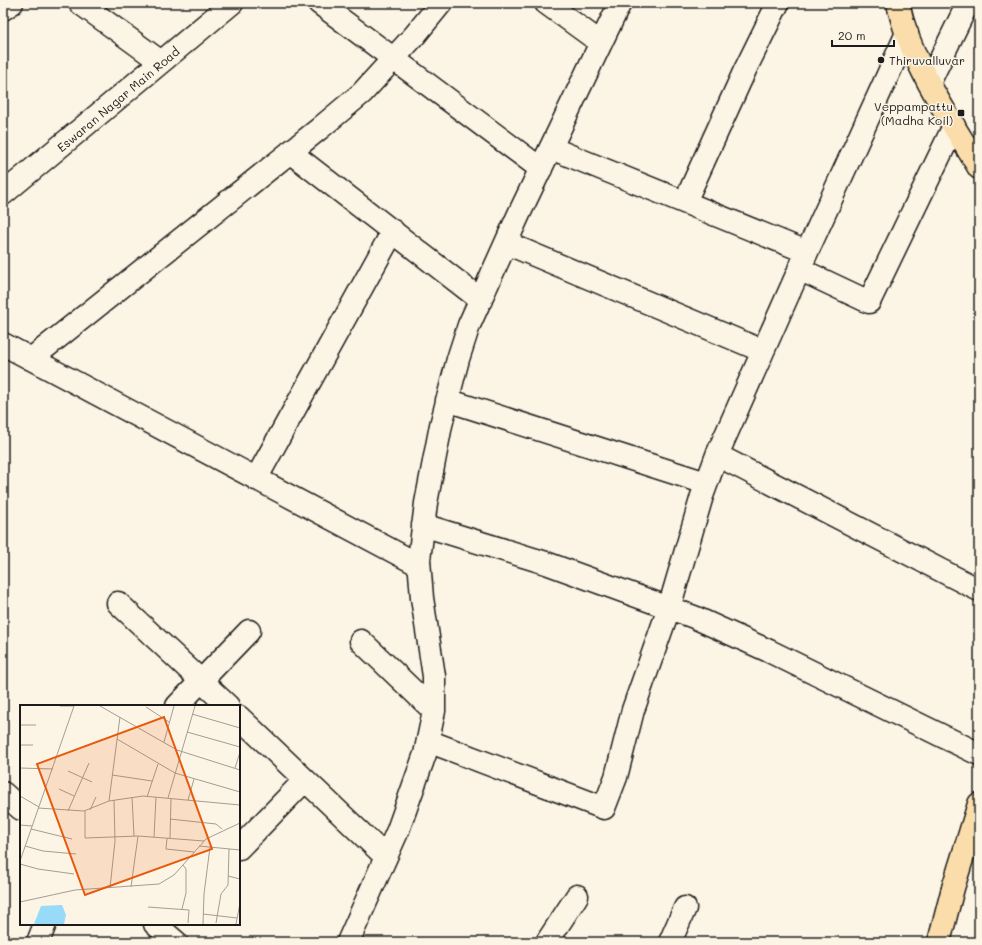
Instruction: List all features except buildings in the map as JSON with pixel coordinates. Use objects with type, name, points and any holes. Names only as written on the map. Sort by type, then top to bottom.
[{"type":"main road","points":[[898,3],[900,14],[912,47],[929,83],[979,168]]},
{"type":"main road","points":[[939,942],[953,888],[979,804]]},
{"type":"street","points":[[3,9],[12,3]]},
{"type":"street","points":[[80,3],[161,62]]},
{"type":"street","name":"Eswaran Nagar Main Road","points":[[3,194],[232,3]]},
{"type":"street","points":[[319,3],[541,169]]},
{"type":"street","points":[[31,359],[362,93],[394,59],[441,3]]},
{"type":"street","points":[[546,3],[601,43]]},
{"type":"street","points":[[348,942],[398,830],[423,761],[434,711],[434,676],[422,598],[419,565],[423,525],[441,425],[458,359],[469,325],[506,243],[620,3]]},
{"type":"street","points":[[686,202],[745,70],[778,3]]},
{"type":"street","points":[[929,83],[971,7]]},
{"type":"street","points":[[428,741],[604,808],[616,777],[633,710],[669,608],[706,483],[803,261],[907,33]]},
{"type":"street","points":[[551,148],[686,202],[803,261],[869,302],[954,126]]},
{"type":"street","points":[[290,152],[481,300]]},
{"type":"street","points":[[256,479],[393,231]]},
{"type":"street","points":[[506,243],[763,351]]},
{"type":"street","points":[[3,344],[419,565]]},
{"type":"street","points":[[447,400],[706,483]]},
{"type":"street","points":[[717,455],[979,590]]},
{"type":"street","points":[[423,525],[546,563],[694,617],[769,651],[979,754]]},
{"type":"street","points":[[118,603],[227,705]]},
{"type":"street","points":[[178,705],[249,631]]},
{"type":"street","points":[[362,641],[434,711]]},
{"type":"street","points":[[240,718],[386,857]]},
{"type":"street","points":[[240,847],[305,780]]},
{"type":"street","points":[[3,793],[20,808]]},
{"type":"street","points":[[547,942],[577,896]]},
{"type":"street","points":[[670,942],[685,908]]},
{"type":"street","points":[[38,942],[45,925]]},
{"type":"street","points":[[156,925],[176,942]]},
{"type":"place","name":"Thiruvalluvar","points":[[881,60]]},
{"type":"place","name":"Veppampattu (Madha Koil)","points":[[961,113]]}]
